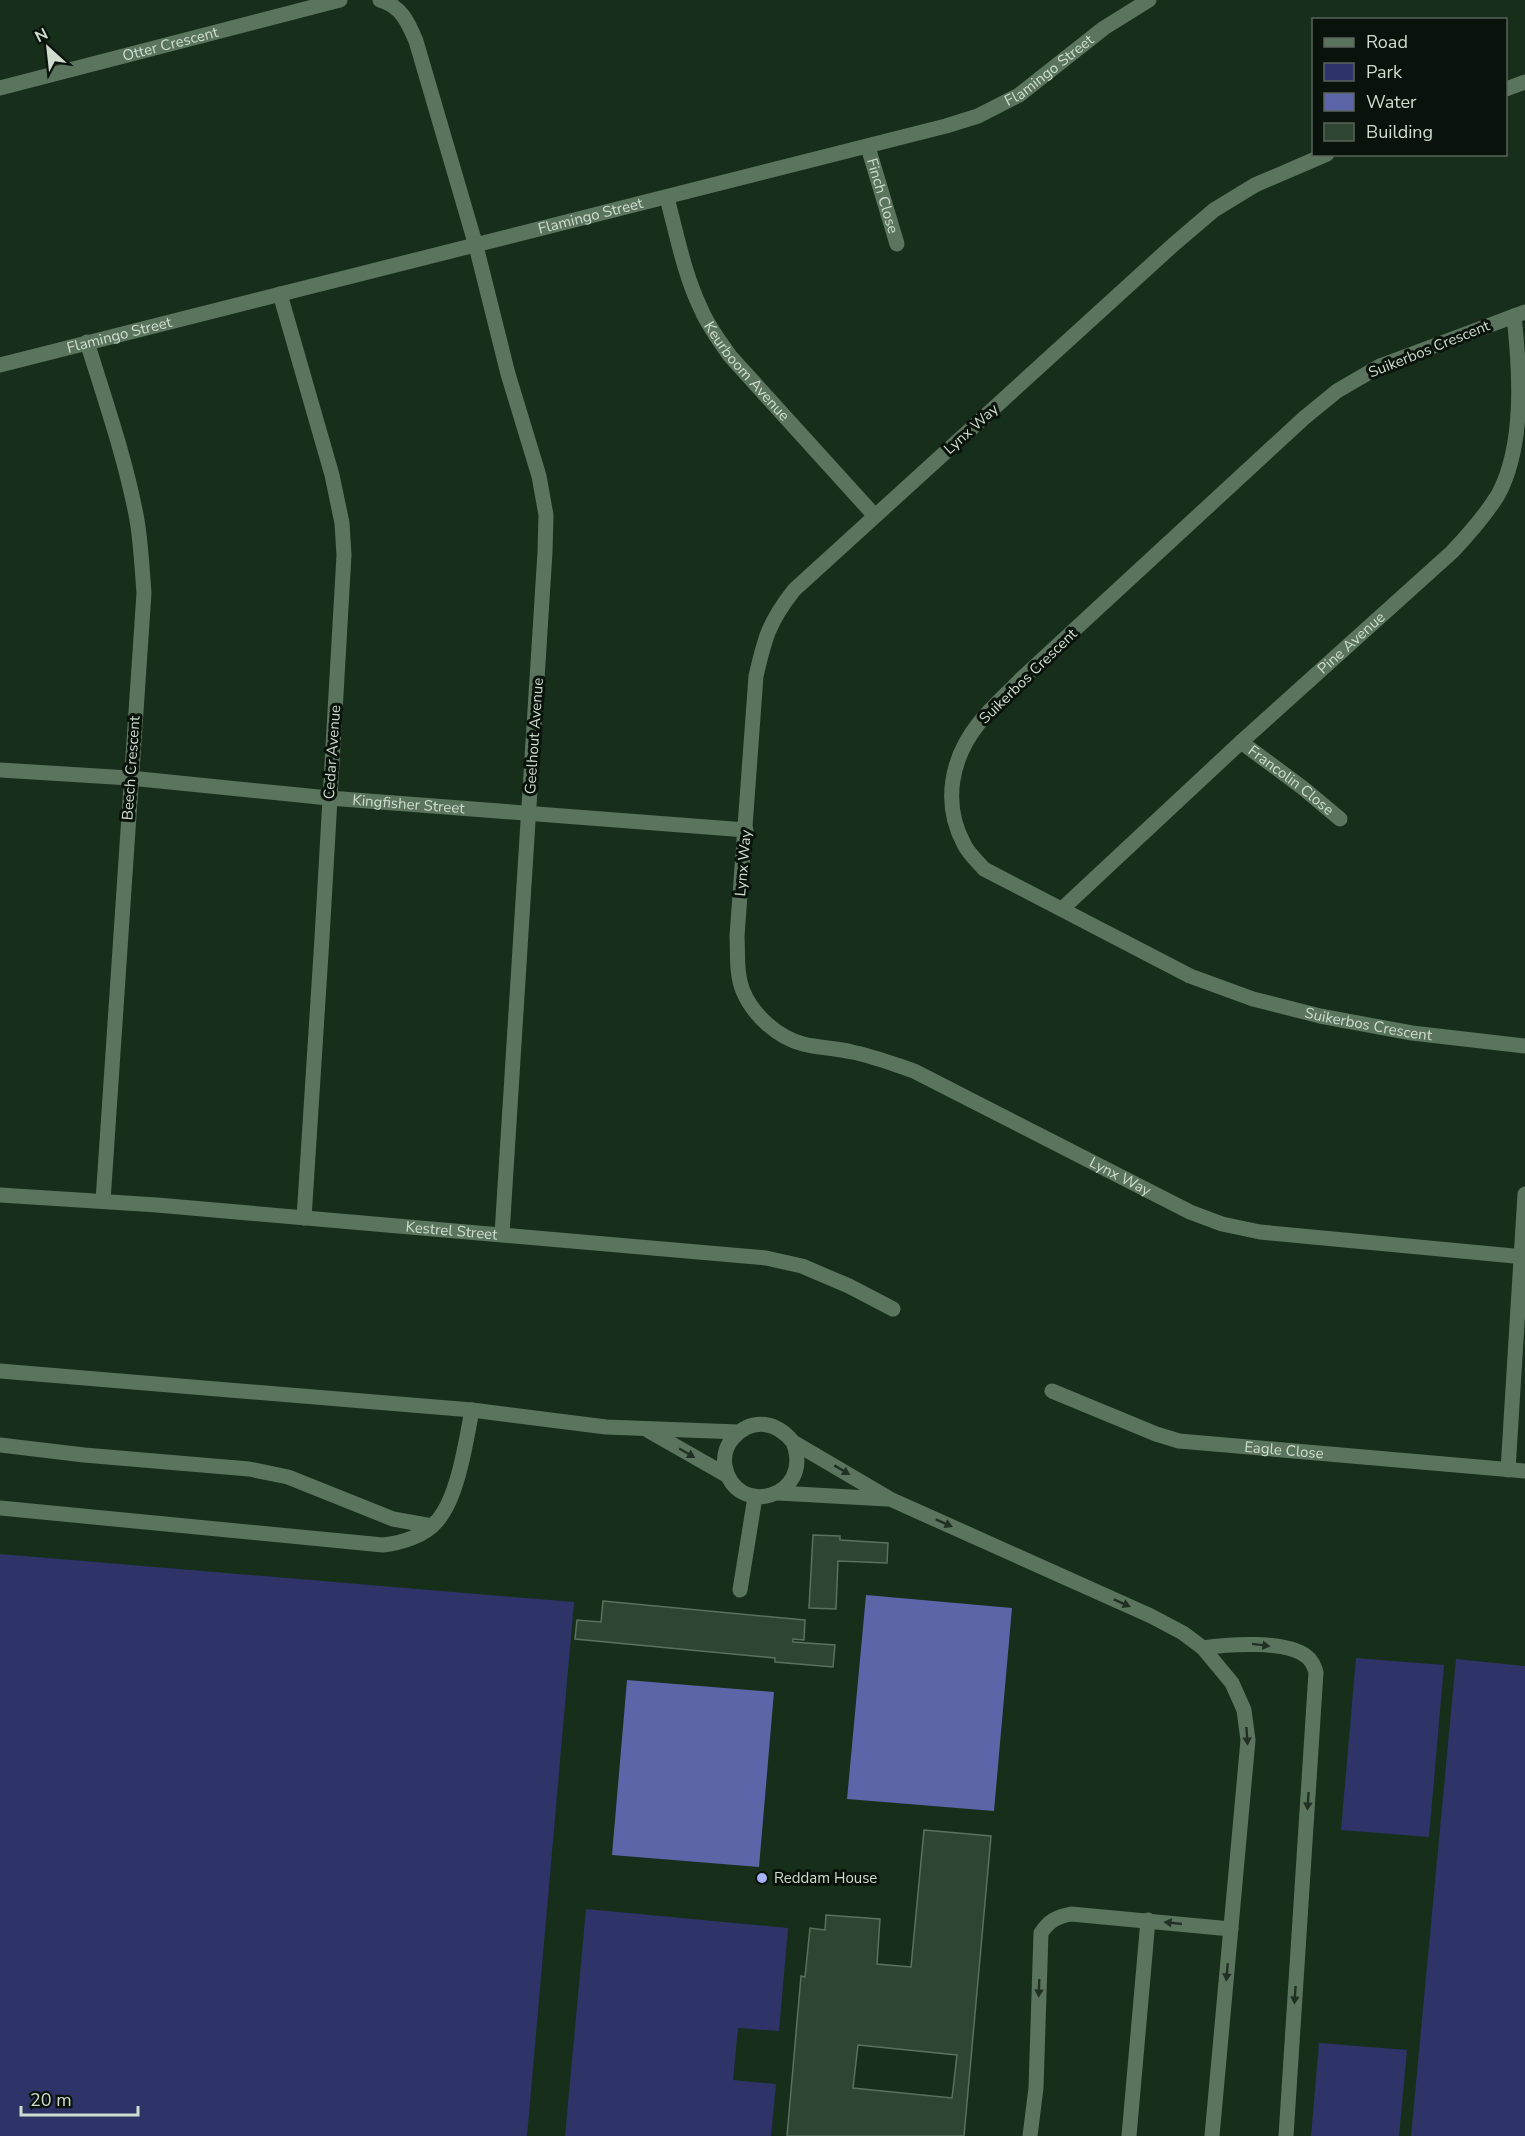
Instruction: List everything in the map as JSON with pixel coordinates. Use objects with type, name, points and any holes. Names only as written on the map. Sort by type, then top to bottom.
[{"type":"street","name":"Otter Crescent","points":[[0,88],[340,0]]},
{"type":"street","points":[[380,0],[391,3],[407,18],[416,41],[476,246]]},
{"type":"street","name":"Flamingo Street","points":[[0,365],[868,147],[978,116],[1019,95],[1104,28],[1149,0]]},
{"type":"street","points":[[1507,89],[1525,82]]},
{"type":"street","name":"Finch Close","points":[[868,147],[897,244]]},
{"type":"street","name":"Lynx Way","points":[[1322,156],[1254,185],[1214,210],[794,590],[775,614],[764,639],[756,676],[737,936],[738,968],[742,990],[751,1006],[779,1034],[801,1043],[851,1051],[914,1071],[1190,1212],[1222,1224],[1260,1232],[1523,1256]]},
{"type":"street","name":"Keurboom Avenue","points":[[667,198],[688,275],[700,308],[712,330],[730,356],[875,516]]},
{"type":"street","name":"Geelhout Avenue","points":[[476,246],[508,374],[539,476],[546,515],[502,1234]]},
{"type":"street","name":"Cedar Avenue","points":[[280,294],[332,475],[342,523],[344,555],[303,1218]]},
{"type":"street","name":"Pine Avenue","points":[[1062,909],[1241,742],[1452,552],[1478,525],[1500,493],[1518,438],[1520,314]]},
{"type":"street","name":"Suikerbos Crescent","points":[[1520,314],[1380,366],[1337,391],[1304,418],[1021,679],[978,723],[963,748],[951,779],[952,814],[964,845],[984,869],[1190,976],[1253,999],[1320,1016],[1412,1033],[1525,1047]]},
{"type":"street","name":"Beech Crescent","points":[[87,342],[136,517],[144,593],[103,1201]]},
{"type":"street","name":"Francolin Close","points":[[1241,742],[1341,819]]},
{"type":"street","name":"Kingfisher Street","points":[[0,770],[130,778],[329,798],[746,831]]},
{"type":"street","points":[[1508,1470],[1523,1256],[1525,1194]]},
{"type":"street","name":"Kestrel Street","points":[[0,1195],[103,1201],[766,1258],[802,1266],[849,1286],[893,1309]]},
{"type":"street","points":[[0,1371],[472,1410],[606,1427],[738,1432]]},
{"type":"street","name":"Eagle Close","points":[[1052,1391],[1156,1434],[1179,1441],[1525,1471]]},
{"type":"street","points":[[0,1508],[383,1545],[405,1541],[432,1526],[440,1518],[449,1502],[461,1464],[472,1410]]},
{"type":"street","points":[[728,1476],[725,1452],[730,1441],[738,1432],[761,1423],[774,1426],[785,1432],[793,1442],[798,1464],[791,1481],[778,1493]]},
{"type":"street","points":[[646,1430],[728,1476],[744,1493],[755,1497],[778,1493],[890,1499]]},
{"type":"street","points":[[793,1442],[890,1499],[1151,1616],[1183,1633],[1203,1647],[1232,1683],[1244,1710],[1248,1740],[1212,2136]]},
{"type":"street","points":[[0,1445],[84,1455],[249,1468],[323,1490],[393,1519],[432,1526]]},
{"type":"street","points":[[740,1590],[755,1497]]},
{"type":"street","points":[[1203,1647],[1246,1643],[1287,1649],[1302,1653],[1309,1658],[1316,1672],[1286,2136]]},
{"type":"street","points":[[1030,2136],[1035,2088],[1041,1934],[1048,1923],[1057,1917],[1071,1914],[1231,1929]]},
{"type":"street","points":[[1129,2136],[1148,1920]]},
{"type":"green space","points":[[0,1554],[574,1602],[527,2136],[0,2136]]},
{"type":"green space","points":[[1356,1658],[1444,1665],[1429,1837],[1341,1830]]},
{"type":"green space","points":[[1456,1659],[1525,1666],[1525,2136],[1411,2136]]},
{"type":"green space","points":[[586,1909],[788,1928],[779,2031],[738,2028],[733,2080],[776,2084],[771,2136],[565,2136]]},
{"type":"green space","points":[[1319,2043],[1407,2050],[1399,2136],[1311,2136]]},
{"type":"water","points":[[866,1595],[1012,1608],[994,1811],[847,1799]]},
{"type":"water","points":[[627,1680],[774,1692],[759,1867],[612,1855]]},
{"type":"building","points":[[813,1535],[840,1536],[840,1540],[888,1543],[887,1563],[838,1561],[836,1609],[809,1608]]},
{"type":"building","points":[[603,1601],[805,1620],[804,1640],[793,1639],[793,1642],[835,1645],[833,1667],[775,1662],[775,1658],[575,1639],[577,1620],[601,1622]]},
{"type":"building","points":[[924,1830],[991,1836],[964,2136],[787,2136],[801,1976],[805,1977],[810,1928],[825,1930],[826,1915],[880,1919],[877,1964],[911,1967]],"holes":[[[858,2045],[957,2055],[952,2098],[853,2088]]]},
{"type":"place","name":"Reddam House","points":[[762,1878]]}]
